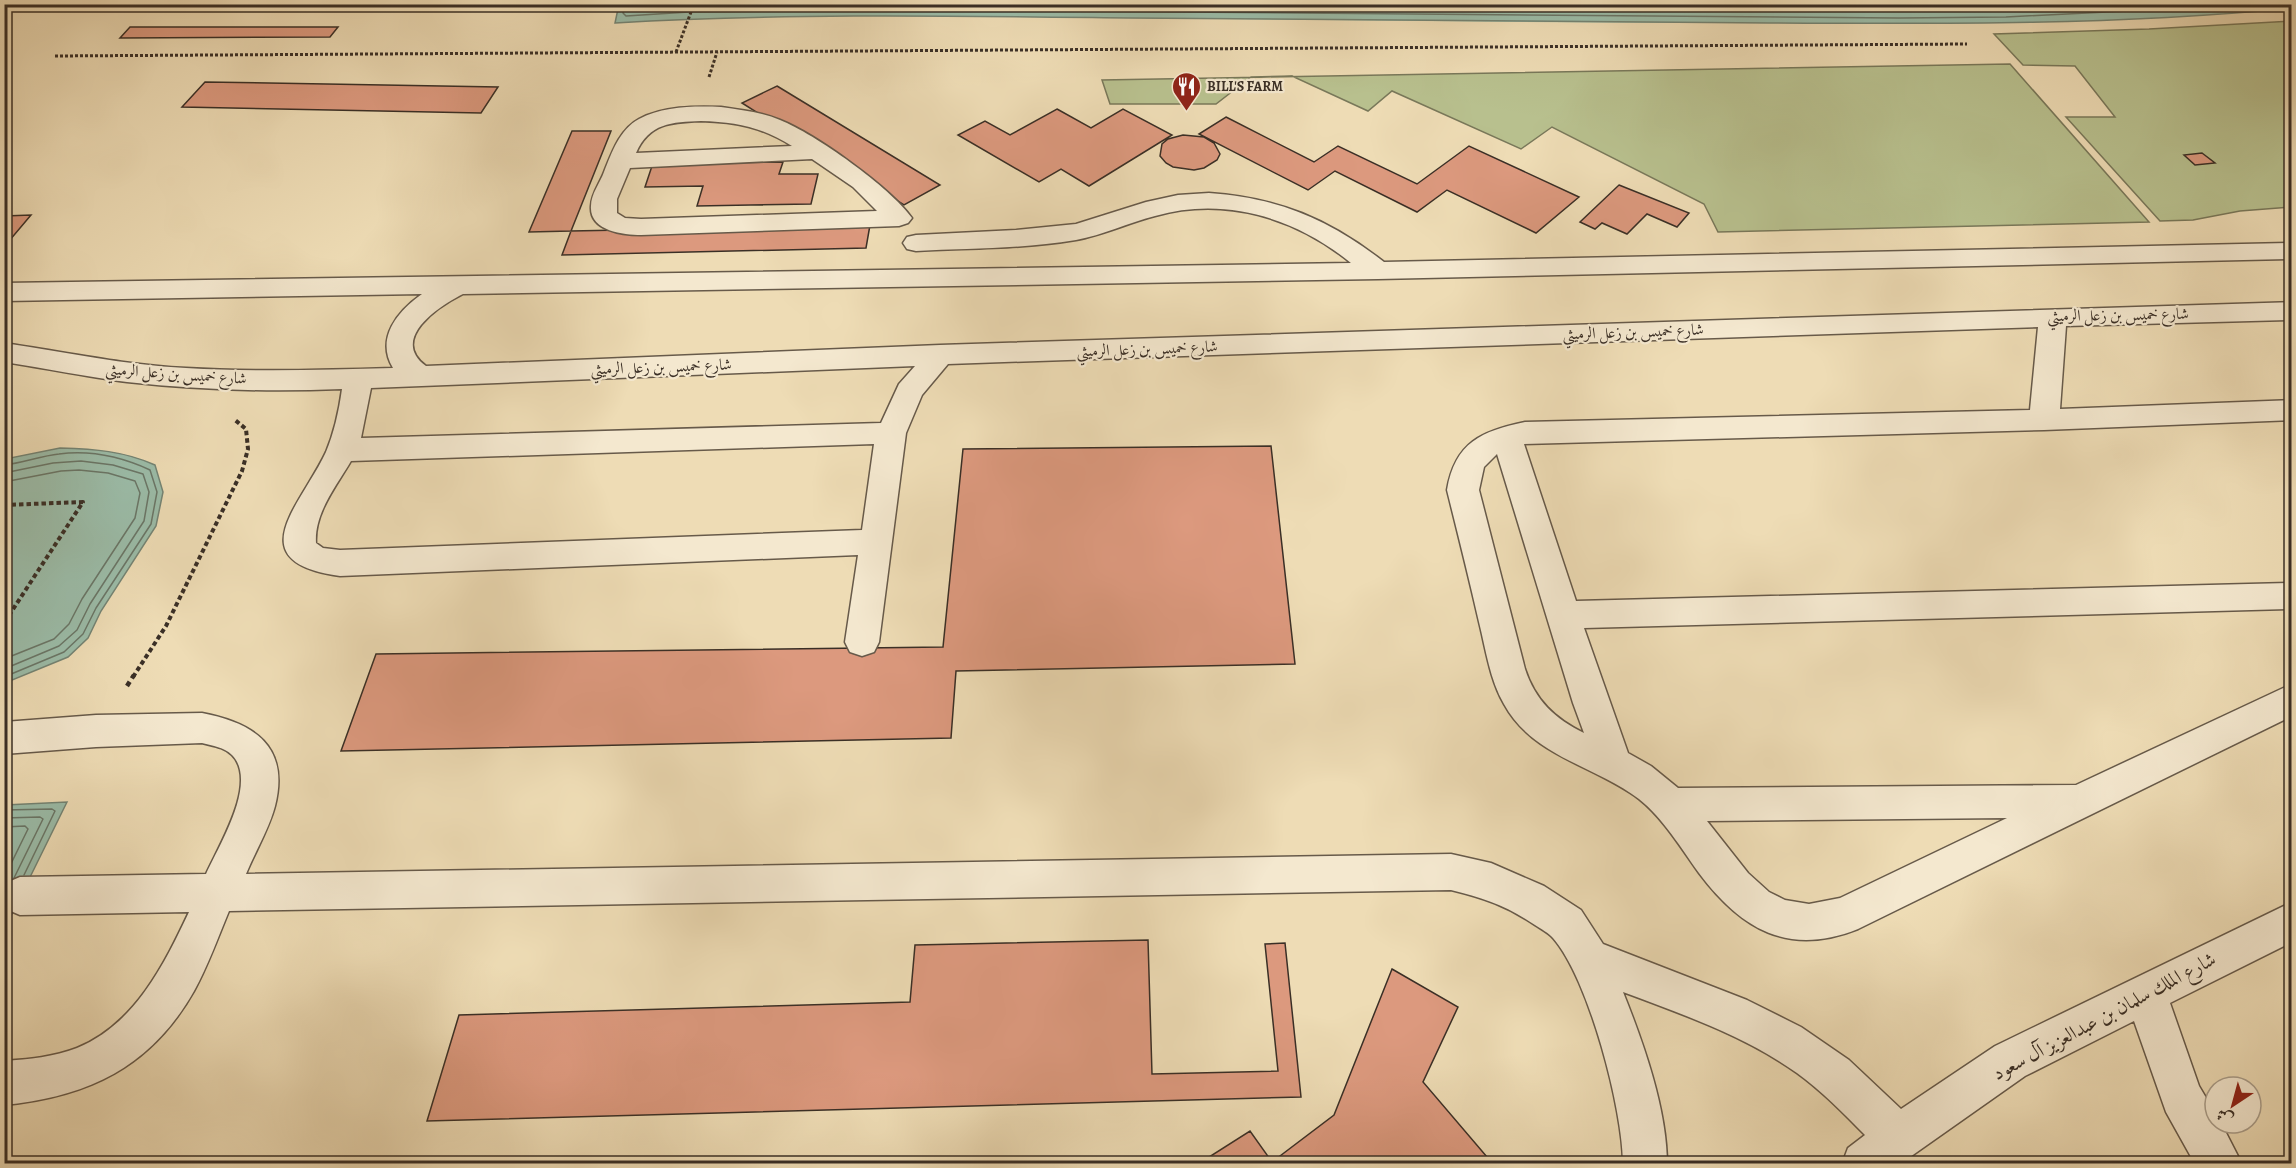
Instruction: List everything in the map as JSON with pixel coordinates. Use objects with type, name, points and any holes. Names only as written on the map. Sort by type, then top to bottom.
[{"type":"street","points":[[899,218],[626,226],[614,223],[606,217],[603,209],[622,161],[638,129],[648,123],[674,116],[718,114],[754,119],[776,127],[862,182],[899,218],[916,243],[922,265],[930,278]]},
{"type":"street","points":[[622,161],[817,152]]},
{"type":"street","points":[[916,243],[1042,236],[1102,226],[1145,210],[1212,201],[1270,208],[1329,233],[1378,271]]},
{"type":"street","points":[[4,292],[1378,271],[2292,250]]},
{"type":"street","points":[[421,377],[409,368],[401,357],[399,345],[403,331],[411,318],[424,305],[459,285]]},
{"type":"street","name":"شارع خميس بن زعل الرميثي","points":[[4,352],[101,369],[186,378],[283,381],[940,355],[2292,311]]},
{"type":"street","points":[[2044,420],[2053,317]]},
{"type":"street","points":[[862,642],[891,433],[909,391],[940,355]]},
{"type":"street","points":[[357,379],[353,413],[341,450],[304,518],[300,532],[301,545],[309,555],[322,561],[340,563],[875,542]]},
{"type":"street","points":[[2292,410],[2044,420],[1525,433],[1507,436],[1478,451],[1464,476],[1463,490],[1514,686],[1517,695],[1535,720],[1561,741],[1613,763],[1654,789],[1670,805],[1742,897],[1784,920],[1806,924],[1827,922],[1844,916],[2292,699]]},
{"type":"street","points":[[341,450],[891,433]]},
{"type":"street","points":[[1507,436],[1591,703],[1613,763]]},
{"type":"street","points":[[1563,615],[2292,596]]},
{"type":"street","points":[[4,738],[96,731],[202,728],[226,733],[245,744],[256,761],[260,783],[256,807],[180,976],[165,1002],[143,1028],[115,1051],[84,1069],[52,1079],[4,1083]]},
{"type":"street","points":[[1670,805],[2080,801]]},
{"type":"street","points":[[21,896],[1451,872],[1491,881],[1530,899],[1567,924],[1588,958],[1624,1047],[1645,1146],[1645,1164]]},
{"type":"street","name":"شارع الملك سلمان بن عبدالعزيز آل سعود","points":[[1864,1164],[2010,1061],[2292,921]]},
{"type":"street","points":[[1588,958],[1762,1029],[1810,1057],[1855,1094],[1899,1138]]},
{"type":"street","points":[[2146,993],[2181,1097],[2220,1164]]},
{"type":"path","points":[[676,52],[694,4]]},
{"type":"path","points":[[56,56],[1967,44]]},
{"type":"path","points":[[96,731],[166,627],[242,471],[248,448],[246,429],[230,416]]},
{"type":"path","points":[[4,505],[83,502],[4,623]]},
{"type":"shaded area","points":[[2291,21],[2291,207],[2240,211],[2193,220],[2160,221],[2066,117],[2115,117],[2075,66],[2023,65],[1994,34],[2149,29]]},
{"type":"shaded area","points":[[2010,64],[2149,222],[1718,232],[1704,204],[1552,127],[1521,149],[1392,91],[1368,111],[1293,77]]},
{"type":"shaded area","points":[[1251,77],[1216,104],[1110,104],[1102,80]]},
{"type":"water","points":[[619,4],[2291,4],[2292,8],[2161,18],[1965,23],[872,16],[615,23]]},
{"type":"water","points":[[60,448],[109,452],[155,465],[163,492],[156,526],[101,611],[88,638],[68,657],[5,683],[5,459]]},
{"type":"water","points":[[67,802],[5,928],[5,805]]},
{"type":"building","points":[[130,27],[338,27],[330,37],[120,38]]},
{"type":"building","points":[[205,82],[498,87],[481,113],[182,107]]},
{"type":"building","points":[[777,86],[940,185],[904,205],[742,103]]},
{"type":"building","points":[[1057,109],[1091,128],[1123,109],[1172,135],[1089,186],[1061,169],[1039,182],[958,135],[985,121],[1010,135]]},
{"type":"building","points":[[1226,117],[1314,162],[1338,146],[1417,184],[1469,146],[1579,197],[1536,233],[1447,190],[1417,212],[1335,171],[1308,190],[1199,134]]},
{"type":"building","points":[[572,131],[611,131],[571,231],[529,232]]},
{"type":"building","points":[[1183,135],[1204,137],[1214,143],[1220,154],[1217,160],[1204,168],[1194,170],[1173,167],[1166,163],[1160,156],[1162,144],[1168,139]]},
{"type":"building","points":[[2202,153],[2215,163],[2195,165],[2184,155]]},
{"type":"building","points":[[783,162],[779,174],[818,174],[811,204],[697,206],[703,186],[645,187],[653,163]]},
{"type":"building","points":[[1619,185],[1689,213],[1677,227],[1647,214],[1627,234],[1602,223],[1595,229],[1580,222]]},
{"type":"building","points":[[31,215],[4,247],[4,216]]},
{"type":"building","points":[[870,225],[866,248],[562,255],[571,231]]},
{"type":"building","points":[[1271,446],[1295,664],[956,671],[951,738],[341,751],[376,654],[943,647],[963,449]]},
{"type":"building","points":[[1148,940],[1152,1074],[1278,1071],[1265,944],[1285,943],[1301,1097],[427,1121],[459,1015],[910,1002],[915,945]]},
{"type":"building","points":[[1392,969],[1458,1007],[1423,1082],[1493,1164],[1198,1164],[1250,1131],[1272,1162],[1334,1115]]},
{"type":"place","name":"BILL'S FARM","points":[[1186,112]]}]
